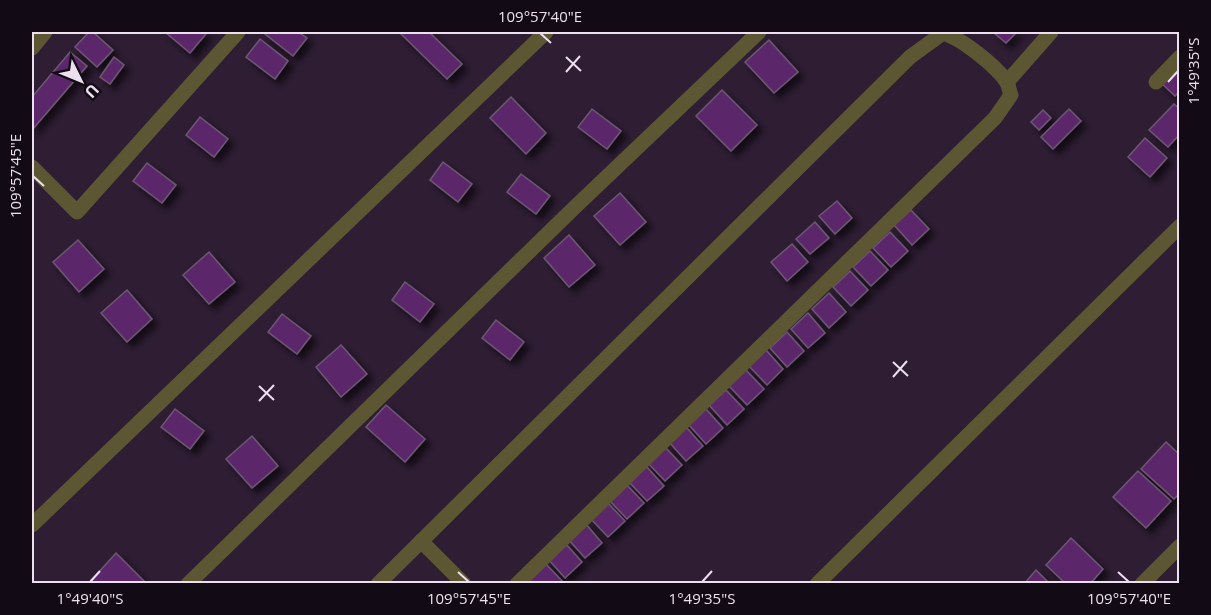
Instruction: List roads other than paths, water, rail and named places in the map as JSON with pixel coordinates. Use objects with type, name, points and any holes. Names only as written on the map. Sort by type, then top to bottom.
[{"type":"street","points":[[32,48],[45,32]]},
{"type":"street","points":[[32,167],[77,212],[238,32]]},
{"type":"street","points":[[32,525],[546,32]]},
{"type":"street","points":[[188,584],[566,215],[759,32]]},
{"type":"street","points":[[1007,82],[1051,32]]},
{"type":"street","points":[[378,584],[929,41],[943,33],[953,36],[1007,82],[1011,95],[995,118],[517,584]]},
{"type":"street","points":[[1156,82],[1179,57]]},
{"type":"street","points":[[817,584],[1179,226]]},
{"type":"street","points":[[421,541],[464,584]]},
{"type":"street","points":[[1142,584],[1179,546]]}]
